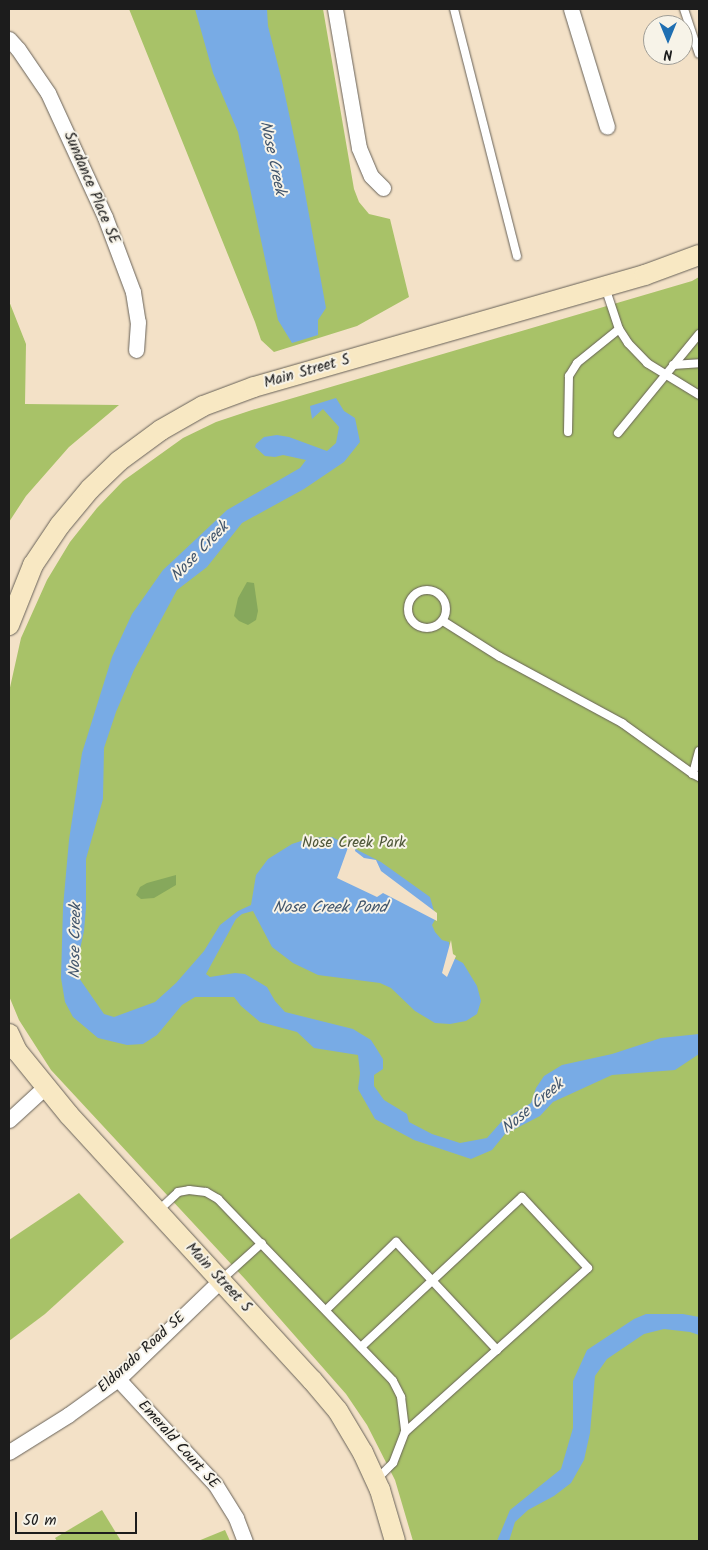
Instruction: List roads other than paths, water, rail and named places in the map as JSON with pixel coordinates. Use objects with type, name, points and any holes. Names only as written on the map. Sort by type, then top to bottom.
[{"type":"main road","name":"Main Street S","points":[[9,624],[34,566],[60,525],[78,503],[120,461],[161,430],[203,406],[254,387],[604,287],[699,255]]},
{"type":"main road","name":"Main Street S","points":[[9,1034],[18,1051],[45,1087],[312,1380],[338,1411],[363,1453],[376,1480],[395,1541]]},
{"type":"street","points":[[335,9],[359,148],[371,176],[383,188]]},
{"type":"street","points":[[571,9],[607,127]]},
{"type":"street","name":"Sundance Place SE","points":[[9,39],[48,93],[104,217],[133,292],[138,322],[136,350]]},
{"type":"street","points":[[9,1120],[45,1087]]},
{"type":"street","name":"Eldorado Road SE","points":[[9,1452],[68,1415],[118,1379],[221,1280]]},
{"type":"street","name":"Emerald Court SE","points":[[118,1379],[215,1484],[236,1518],[245,1541]]},
{"type":"lane","points":[[454,9],[517,256]]},
{"type":"lane","points":[[684,9],[699,54]]},
{"type":"lane","points":[[604,287],[619,329],[628,344],[647,363],[699,395]]},
{"type":"lane","points":[[568,432],[569,376],[577,363],[619,329]]},
{"type":"lane","points":[[618,433],[699,334]]},
{"type":"lane","points":[[673,365],[699,363]]},
{"type":"lane","points":[[423,590],[430,590],[441,596],[446,608],[443,621],[429,628],[416,625],[408,611],[411,598],[423,590]]},
{"type":"lane","points":[[443,621],[500,657],[622,723],[696,775],[699,751]]},
{"type":"lane","points":[[157,1212],[178,1192],[189,1190],[206,1192],[218,1199],[393,1381],[401,1397],[405,1432],[394,1463],[376,1480]]},
{"type":"lane","points":[[361,1347],[522,1197],[588,1268],[405,1432]]},
{"type":"lane","points":[[326,1310],[396,1242],[496,1350]]},
{"type":"lane","points":[[221,1280],[262,1243]]},
{"type":"water","name":"Nose Creek","points":[[195,9],[267,9],[268,26],[300,165],[326,308],[318,320],[318,335],[292,343],[278,320],[238,132],[213,73]]},
{"type":"water","points":[[336,398],[344,411],[355,418],[360,442],[344,462],[304,489],[242,523],[207,567],[177,590],[134,670],[116,712],[104,748],[103,799],[86,859],[86,908],[79,954],[79,978],[104,1014],[114,1017],[155,1002],[176,983],[204,951],[220,925],[238,911],[251,905],[256,875],[268,859],[292,844],[310,838],[332,837],[381,862],[430,897],[436,918],[432,925],[435,932],[442,940],[449,942],[450,956],[463,963],[477,986],[481,1001],[477,1014],[466,1021],[450,1024],[435,1023],[415,1011],[391,988],[380,983],[318,975],[293,963],[272,947],[253,911],[242,914],[236,919],[206,974],[210,977],[235,973],[245,974],[267,987],[275,1001],[285,1012],[353,1029],[371,1040],[383,1059],[383,1069],[374,1075],[374,1086],[384,1100],[407,1114],[409,1122],[432,1134],[460,1143],[487,1138],[502,1121],[531,1103],[536,1088],[544,1076],[562,1065],[612,1054],[661,1038],[699,1034],[699,1054],[675,1070],[612,1075],[553,1102],[540,1116],[505,1134],[492,1150],[471,1159],[414,1140],[375,1119],[358,1089],[360,1073],[358,1055],[314,1048],[297,1032],[260,1022],[241,1006],[234,997],[195,997],[182,1005],[157,1035],[143,1044],[127,1045],[98,1038],[73,1017],[65,1002],[61,978],[63,907],[69,840],[82,753],[112,657],[132,614],[163,570],[227,510],[300,468],[306,460],[283,455],[275,457],[265,456],[255,447],[256,444],[264,437],[277,435],[289,437],[327,451],[336,443],[339,427],[323,409],[312,419],[310,406]]},
{"type":"water","points":[[646,1314],[683,1314],[699,1317],[699,1335],[664,1329],[644,1334],[607,1359],[595,1376],[590,1433],[584,1460],[571,1483],[554,1496],[528,1510],[515,1522],[509,1541],[497,1541],[510,1510],[561,1469],[573,1428],[573,1381],[587,1350],[634,1319]]},
{"type":"park label","name":"Nose Creek Park","points":[[354,844]]},
{"type":"water label","name":"Nose Creek Pond","points":[[330,908]]}]
